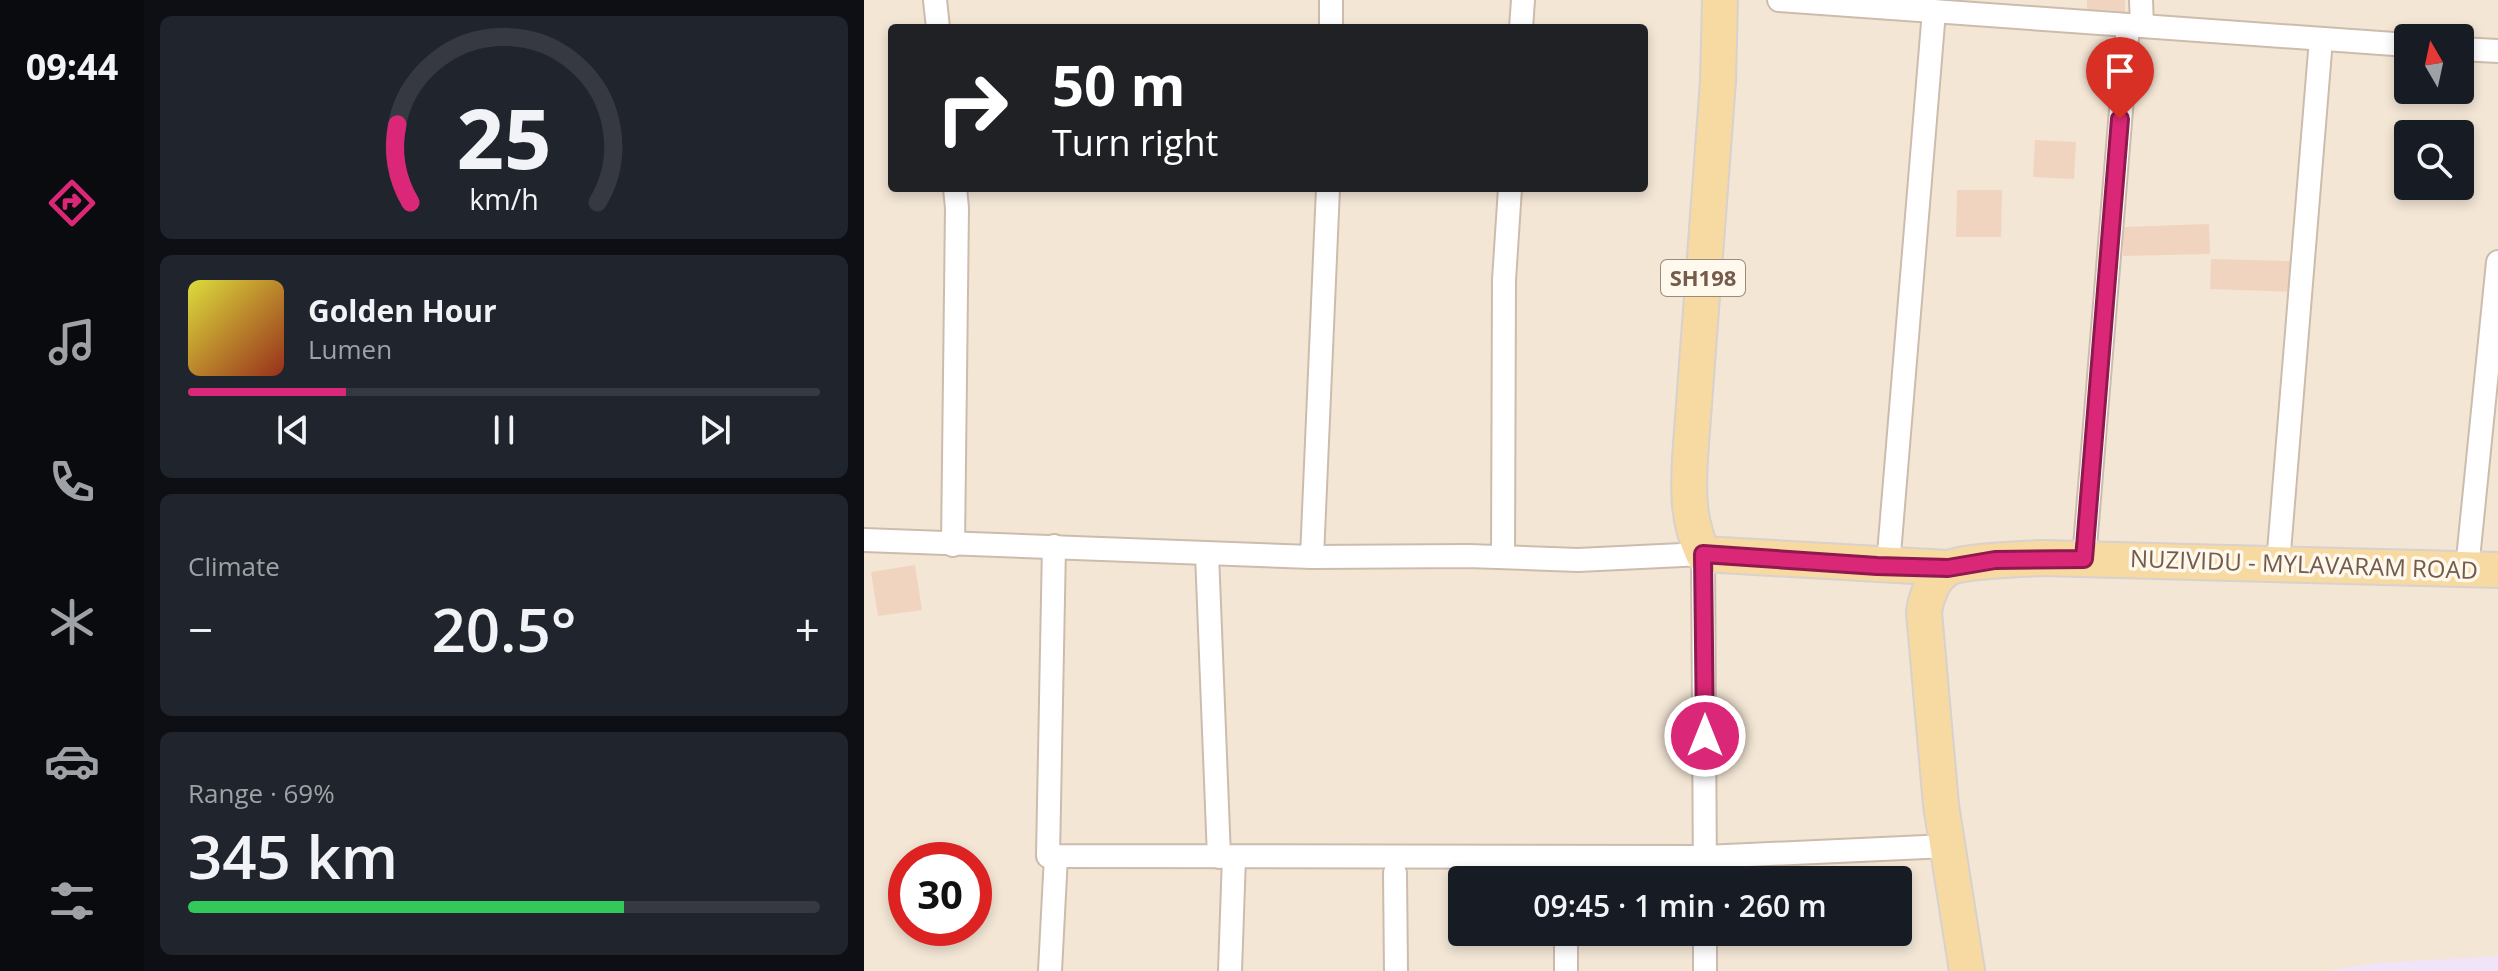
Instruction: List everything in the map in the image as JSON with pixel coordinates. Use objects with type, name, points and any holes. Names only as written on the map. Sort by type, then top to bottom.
[{"type":"main road","name":"SH198","points":[[1703,554],[1693,532],[1687,501],[1718,81],[1720,0]]},
{"type":"main road","name":"NUZIVIDU - MYLAVARAM ROAD","points":[[1703,554],[1948,568],[1995,560],[2084,559],[2482,570]]},
{"type":"main road","points":[[1948,568],[1931,588],[1924,612],[1941,805],[1967,971]]},
{"type":"street","points":[[935,0],[938,24]]},
{"type":"street","points":[[1331,0],[1331,24]]},
{"type":"street","points":[[1521,24],[1523,0]]},
{"type":"street","points":[[1779,0],[1929,7],[2135,26],[2394,44]]},
{"type":"street","points":[[2084,559],[2135,26],[2141,0]]},
{"type":"street","points":[[1888,566],[1929,7]]},
{"type":"street","points":[[2278,564],[2321,39]]},
{"type":"street","points":[[2474,50],[2498,51]]},
{"type":"street","points":[[953,545],[955,192]]},
{"type":"street","points":[[1312,557],[1328,192]]},
{"type":"street","points":[[1503,557],[1504,280],[1510,192]]},
{"type":"street","points":[[2482,570],[2498,262]]},
{"type":"street","points":[[864,540],[1312,557],[1578,560],[1703,554],[1705,866]]},
{"type":"street","points":[[1054,546],[1048,856],[1565,857],[1670,866]]},
{"type":"street","points":[[1207,554],[1227,857],[1230,971]]},
{"type":"street","points":[[1737,866],[1947,846]]},
{"type":"street","points":[[1050,971],[1056,856]]},
{"type":"street","points":[[1565,857],[1565,866]]},
{"type":"street","points":[[1395,873],[1396,971]]},
{"type":"street","points":[[1566,946],[1566,971]]},
{"type":"street","points":[[1705,946],[1705,971]]},
{"type":"shaded area","points":[[864,0],[2498,0],[2498,971],[864,971]]},
{"type":"shaded area","points":[[2498,956],[2498,971],[2327,971],[2378,963]]},
{"type":"building","points":[[2087,0],[2125,0],[2125,13],[2087,13]]},
{"type":"building","points":[[2035,140],[2076,142],[2074,179],[2033,177]]},
{"type":"building","points":[[1957,190],[2002,190],[2001,237],[1956,237]]},
{"type":"building","points":[[2209,224],[2210,254],[2123,256],[2123,227]]},
{"type":"building","points":[[2211,259],[2293,261],[2293,292],[2210,289]]},
{"type":"building","points":[[915,565],[922,610],[878,616],[871,572]]},
{"type":"route","points":[[1705,736],[1703,554],[1948,568],[1995,560],[2084,559],[2120,119]]}]
